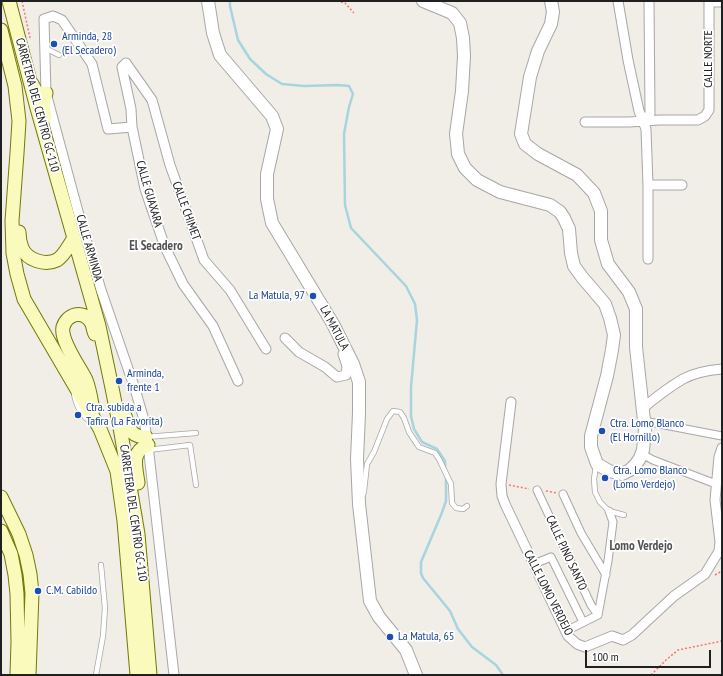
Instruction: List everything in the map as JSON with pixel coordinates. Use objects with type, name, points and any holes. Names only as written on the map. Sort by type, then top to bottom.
[{"type":"main road","name":"CARRETERA DEL CENTRO GC-110","points":[[9,1],[29,79],[99,326],[112,388],[138,534],[150,675]]},
{"type":"main road","name":"CARRETERA DEL CENTRO GC-110","points":[[1,30],[15,86],[19,121],[12,221],[13,253],[17,274],[24,299],[98,425],[117,471],[124,521],[137,675]]},
{"type":"main road","points":[[29,79],[37,92],[40,94],[46,93],[43,102],[44,111],[53,143],[66,208]]},
{"type":"main road","points":[[14,195],[22,249],[30,257],[39,262],[49,263],[58,260],[74,238]]},
{"type":"main road","points":[[98,425],[86,381],[65,340],[63,331],[64,325],[69,317],[78,314],[84,316],[91,322],[112,388],[125,415],[130,430],[134,434],[141,437],[147,444],[138,451],[136,456],[138,490],[134,508]]},
{"type":"main road","points":[[1,497],[19,534],[30,574],[32,593],[29,675]]},
{"type":"main road","points":[[1,531],[11,554],[15,575],[18,642],[17,675]]},
{"type":"street","name":"LA MATULA","points":[[208,1],[213,33],[220,55],[272,116],[277,129],[267,174],[267,199],[272,223],[333,324],[353,364],[359,382],[357,459],[359,504],[370,601],[379,617],[406,650],[416,675]]},
{"type":"street","points":[[423,1],[452,13],[460,23],[464,56],[462,91],[456,143],[458,154],[465,168],[477,180],[500,192],[550,205],[560,212],[569,229],[571,253],[574,266],[605,304],[614,335],[607,376],[591,436],[591,447],[596,464],[609,471],[622,474],[630,470],[636,464],[644,450],[643,408],[636,347],[636,309],[629,292],[608,264],[601,240],[601,211],[594,193],[577,175],[538,154],[525,144],[521,134],[530,77],[538,51],[551,24],[553,12],[551,1]]},
{"type":"street","points":[[618,1],[628,60],[639,111],[646,129],[648,259]]},
{"type":"street","points":[[585,122],[643,121],[650,114],[649,1]]},
{"type":"street","points":[[709,2],[722,2]]},
{"type":"street","name":"CALLE NORTE","points":[[643,121],[698,120],[705,116],[709,110],[709,2]]},
{"type":"street","name":"CALLE ARMINDA","points":[[132,127],[108,129],[92,64],[62,20],[53,16],[44,19],[46,93],[101,290],[144,420],[174,675]]},
{"type":"street","name":"CALLE GUAXARA","points":[[126,63],[122,67],[131,109],[132,127],[145,189],[165,247],[183,284],[213,326],[238,381]]},
{"type":"street","name":"CALLE CHIMET","points":[[126,63],[152,100],[170,165],[204,260],[230,290],[266,349]]},
{"type":"street","points":[[648,184],[682,185]]},
{"type":"street","points":[[285,338],[299,352],[325,367],[337,377],[346,375],[347,366],[333,324]]},
{"type":"street","points":[[643,408],[654,398],[684,378],[722,369]]},
{"type":"street","name":"CALLE LOMO VERDEJO","points":[[511,402],[501,484],[502,496],[568,636],[577,644],[585,648],[602,639],[612,636],[623,640],[632,635],[674,596],[705,574],[719,551],[720,542],[715,500],[719,457],[722,448]]},
{"type":"street","points":[[644,421],[722,436]]},
{"type":"street","points":[[642,454],[653,460],[716,484]]},
{"type":"street","name":"CALLE PINO SANTO","points":[[537,490],[591,605],[598,615]]},
{"type":"street","points":[[563,494],[581,533],[606,575]]},
{"type":"street","points":[[566,630],[598,615],[606,575],[613,522],[609,511]]},
{"type":"street","points":[[534,564],[551,557],[583,622]]},
{"type":"lane","points":[[45,48],[59,55]]},
{"type":"lane","points":[[359,504],[364,491],[366,464],[374,452],[387,419],[393,411],[400,412],[409,432],[419,446],[435,454],[439,459],[451,484],[452,503],[456,508],[464,509],[467,506]]},
{"type":"lane","points":[[147,444],[196,433]]},
{"type":"lane","points":[[147,444],[190,445],[196,485]]},
{"type":"lane","points":[[596,464],[594,479],[595,492],[600,502],[609,511],[624,515]]},
{"type":"lane","points":[[96,675],[103,636],[105,608],[101,565]]},
{"type":"path","points":[[22,1],[31,40]]},
{"type":"path","points":[[337,1],[345,3],[354,13]]},
{"type":"path","points":[[651,675],[678,650],[722,641]]},
{"type":"waterway","points":[[230,1],[238,40],[250,59],[266,74],[282,84],[304,86],[349,86],[353,94],[344,134],[345,205],[351,228],[406,286],[415,304],[417,320],[411,387],[411,416],[414,429],[422,442],[437,449],[445,461],[445,470]]},
{"type":"waterway","points":[[446,475],[446,501],[421,562],[421,573],[423,578],[450,611],[458,629],[472,647],[496,665],[503,675]]},
{"type":"place","name":"Arminda, 28 (El Secadero)","points":[[54,44]]},
{"type":"place","name":"La Matula, 97","points":[[313,296]]},
{"type":"place","name":"Arminda, frente 1","points":[[119,381]]},
{"type":"place","name":"Ctra. subida a Tafira (La Favorita)","points":[[78,415]]},
{"type":"place","name":"Ctra. Lomo Blanco (El Hornillo)","points":[[602,431]]},
{"type":"place","name":"Ctra. Lomo Blanco (Lomo Verdejo)","points":[[605,478]]},
{"type":"place","name":"C.M. Cabildo","points":[[38,591]]},
{"type":"place","name":"La Matula, 65","points":[[390,637]]},
{"type":"district","name":"El Secadero","points":[[156,246]]},
{"type":"district","name":"Lomo Verdejo","points":[[641,546]]}]
